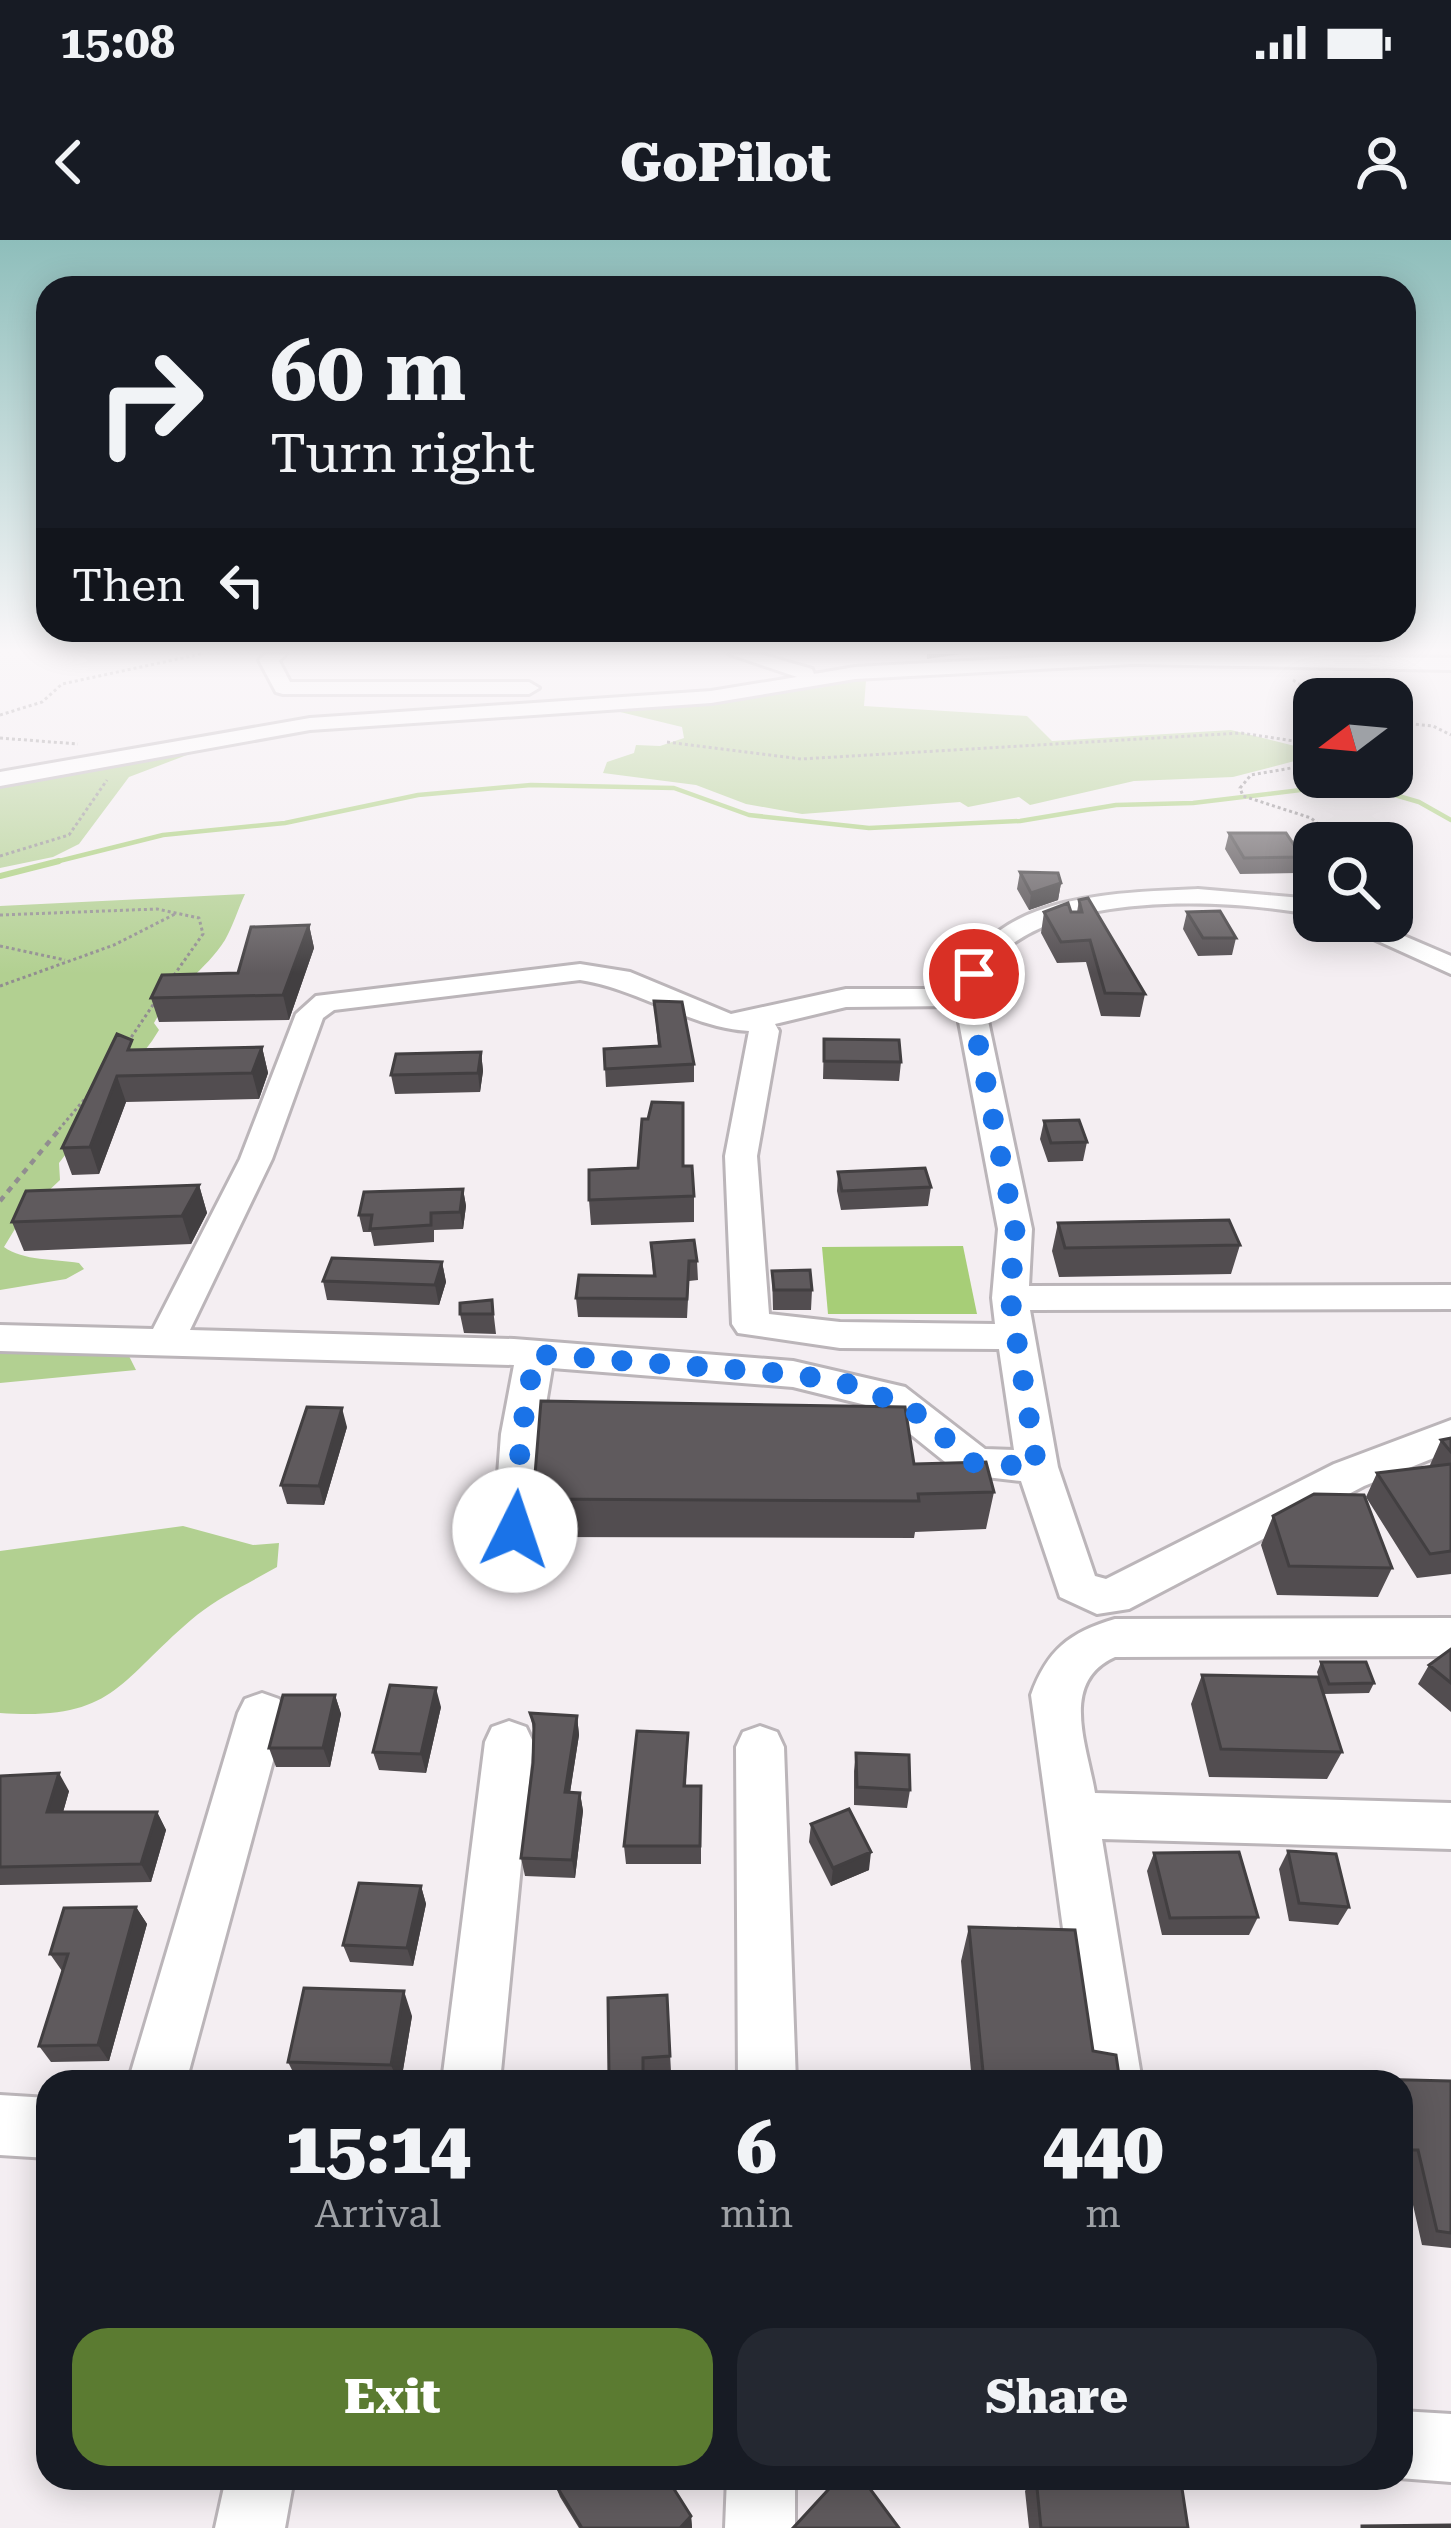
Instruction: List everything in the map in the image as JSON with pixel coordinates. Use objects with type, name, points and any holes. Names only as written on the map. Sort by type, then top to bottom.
[{"type":"street","points":[[0,779],[97,761]]},
{"type":"street","points":[[1293,904],[1169,897],[1094,906],[1021,929],[997,942],[974,974],[969,997],[1016,1238],[1010,1298],[1037,1467],[1076,1585],[1090,1597],[1101,1598],[1349,1475],[1451,1435]]},
{"type":"street","points":[[1395,942],[1451,966]]},
{"type":"street","points":[[167,1340],[256,1159],[296,1063],[310,1014],[326,1002],[593,971],[719,1021],[758,1021],[846,998],[969,997]]},
{"type":"street","points":[[758,1021],[764,1031],[741,1156],[751,1324],[840,1335],[1017,1337]]},
{"type":"street","points":[[1010,1298],[1451,1297]]},
{"type":"street","points":[[0,1338],[535,1354],[820,1378],[891,1397],[974,1463],[1037,1467]]},
{"type":"street","points":[[515,1530],[521,1434],[535,1354]]},
{"type":"street","points":[[841,1423],[932,1427]]},
{"type":"street","points":[[1111,2070],[1055,1695],[1066,1664],[1093,1644],[1142,1636],[1451,1637]]},
{"type":"street","points":[[160,2070],[262,1713]]},
{"type":"street","points":[[472,2070],[509,1742]]},
{"type":"street","points":[[760,1747],[767,2070]]},
{"type":"street","points":[[1073,1815],[1451,1826]]},
{"type":"street","points":[[0,2126],[36,2128]]},
{"type":"street","points":[[1413,2445],[1451,2447]]},
{"type":"street","points":[[250,2528],[258,2490]]},
{"type":"street","points":[[760,2528],[761,2490]]},
{"type":"path","points":[[0,856],[69,836],[105,781],[142,761]]},
{"type":"path","points":[[1293,768],[1251,776],[1240,788],[1243,796],[1316,822]]},
{"type":"path","points":[[0,915],[157,909],[199,919],[203,934],[121,1051]]},
{"type":"path","points":[[0,986],[179,912]]},
{"type":"path","points":[[0,946],[69,961]]},
{"type":"path","points":[[0,1201],[100,1082]]},
{"type":"shaded area","points":[[65,761],[172,761],[129,777],[79,844],[53,857],[0,868],[0,773]]},
{"type":"shaded area","points":[[611,761],[1293,761],[1233,777],[1134,781],[1030,805],[1019,797],[968,807],[960,802],[802,814],[746,804],[696,785],[603,773]]},
{"type":"shaded area","points":[[245,894],[225,940],[161,1011],[152,1041],[59,1163],[60,1180],[24,1214],[4,1247],[30,1257],[79,1263],[84,1269],[66,1279],[0,1290],[0,906]]},
{"type":"shaded area","points":[[963,1246],[977,1314],[828,1314],[822,1247]]},
{"type":"shaded area","points":[[63,1343],[129,1356],[136,1370],[0,1383],[0,1347]]},
{"type":"shaded area","points":[[183,1526],[253,1545],[279,1543],[277,1567],[206,1608],[131,1677],[93,1703],[39,1714],[0,1713],[0,1551]]},
{"type":"building","points":[[1229,833],[1286,833],[1293,844],[1293,857],[1244,858]]},
{"type":"building","points":[[1020,872],[1058,873],[1061,883],[1031,893]]},
{"type":"building","points":[[1088,898],[1145,994],[1105,993],[1090,940],[1061,942],[1044,912],[1068,903],[1071,912],[1082,912],[1079,900]]},
{"type":"building","points":[[1220,911],[1236,938],[1203,938],[1187,912]]},
{"type":"building","points":[[309,925],[283,995],[151,998],[162,975],[238,973],[251,927]]},
{"type":"building","points":[[654,1001],[682,1002],[694,1064],[605,1069],[604,1049],[660,1046]]},
{"type":"building","points":[[117,1034],[132,1040],[128,1050],[262,1047],[252,1073],[117,1076],[90,1147],[62,1148]]},
{"type":"building","points":[[824,1039],[899,1040],[901,1062],[824,1061]]},
{"type":"building","points":[[481,1052],[478,1073],[391,1075],[396,1054]]},
{"type":"building","points":[[652,1102],[683,1103],[683,1166],[692,1166],[694,1196],[589,1200],[589,1170],[638,1168],[642,1119],[648,1119]]},
{"type":"building","points":[[1079,1120],[1087,1142],[1051,1143],[1044,1121]]},
{"type":"building","points":[[925,1168],[931,1187],[842,1191],[838,1172]]},
{"type":"building","points":[[199,1185],[182,1216],[12,1222],[26,1191]]},
{"type":"building","points":[[463,1189],[460,1212],[431,1213],[431,1225],[370,1229],[372,1215],[359,1215],[364,1192]]},
{"type":"building","points":[[1229,1220],[1240,1245],[1065,1248],[1058,1223]]},
{"type":"building","points":[[694,1240],[697,1261],[689,1261],[687,1299],[576,1298],[579,1275],[655,1276],[651,1243]]},
{"type":"building","points":[[332,1258],[442,1262],[435,1285],[323,1281]]},
{"type":"building","points":[[810,1270],[812,1290],[774,1290],[772,1271]]},
{"type":"building","points":[[492,1300],[493,1314],[460,1314],[460,1303]]},
{"type":"building","points":[[541,1401],[905,1407],[914,1464],[986,1462],[994,1492],[918,1494],[919,1501],[533,1499]]},
{"type":"building","points":[[307,1407],[342,1408],[319,1486],[281,1485]]},
{"type":"building","points":[[1451,1464],[1451,1551],[1430,1554],[1377,1473]]},
{"type":"building","points":[[1314,1494],[1364,1495],[1392,1568],[1289,1566],[1273,1516]]},
{"type":"building","points":[[1451,1649],[1451,1683],[1429,1665]]},
{"type":"building","points":[[1321,1662],[1366,1662],[1374,1683],[1329,1684]]},
{"type":"building","points":[[1202,1675],[1318,1677],[1342,1752],[1221,1749]]},
{"type":"building","points":[[390,1685],[436,1688],[421,1754],[373,1752]]},
{"type":"building","points":[[283,1695],[335,1695],[323,1748],[269,1748]]},
{"type":"building","points":[[530,1713],[577,1716],[565,1792],[580,1793],[572,1860],[521,1858],[533,1763]]},
{"type":"building","points":[[637,1731],[688,1733],[684,1786],[701,1786],[700,1846],[624,1846]]},
{"type":"building","points":[[856,1753],[909,1755],[910,1790],[857,1787]]},
{"type":"building","points":[[59,1773],[47,1812],[157,1812],[141,1864],[0,1867],[0,1776]]},
{"type":"building","points":[[849,1809],[871,1852],[833,1868],[811,1824]]},
{"type":"building","points":[[1288,1851],[1336,1854],[1349,1907],[1299,1903]]},
{"type":"building","points":[[1239,1852],[1258,1917],[1170,1918],[1154,1853]]},
{"type":"building","points":[[359,1883],[421,1886],[407,1948],[343,1945]]},
{"type":"building","points":[[136,1907],[98,2045],[39,2046],[68,1954],[50,1954],[64,1908]]},
{"type":"building","points":[[969,1927],[1075,1930],[1093,2051],[1116,2055],[1118,2070],[983,2070]]},
{"type":"building","points":[[304,1988],[404,1991],[391,2065],[288,2062]]},
{"type":"building","points":[[667,1995],[670,2056],[643,2058],[643,2070],[609,2070],[608,1998]]},
{"type":"building","points":[[1413,2080],[1451,2081],[1451,2233],[1437,2231],[1418,2150],[1413,2150]]},
{"type":"building","points":[[559,2490],[675,2490],[691,2516],[680,2528],[582,2528]]},
{"type":"building","points":[[828,2490],[871,2490],[899,2528],[793,2528]]},
{"type":"building","points":[[1037,2490],[1182,2490],[1188,2528],[1041,2528]]},
{"type":"building","points":[[1362,2526],[1451,2528],[1362,2528]]},
{"type":"waterway","points":[[59,861],[163,835],[285,823],[418,795],[531,785],[674,788],[749,815],[869,828],[1020,821],[1116,805],[1193,803],[1317,788],[1388,793],[1419,802],[1451,820]]},
{"type":"waterway","points":[[0,876],[59,861]]},
{"type":"waterway","points":[[47,864],[59,861]]},
{"type":"route","points":[[515,1530],[521,1434],[535,1354],[793,1374],[872,1389],[909,1407],[965,1459],[986,1465],[1037,1467],[1010,1298],[1015,1229],[969,997],[974,974]]}]
